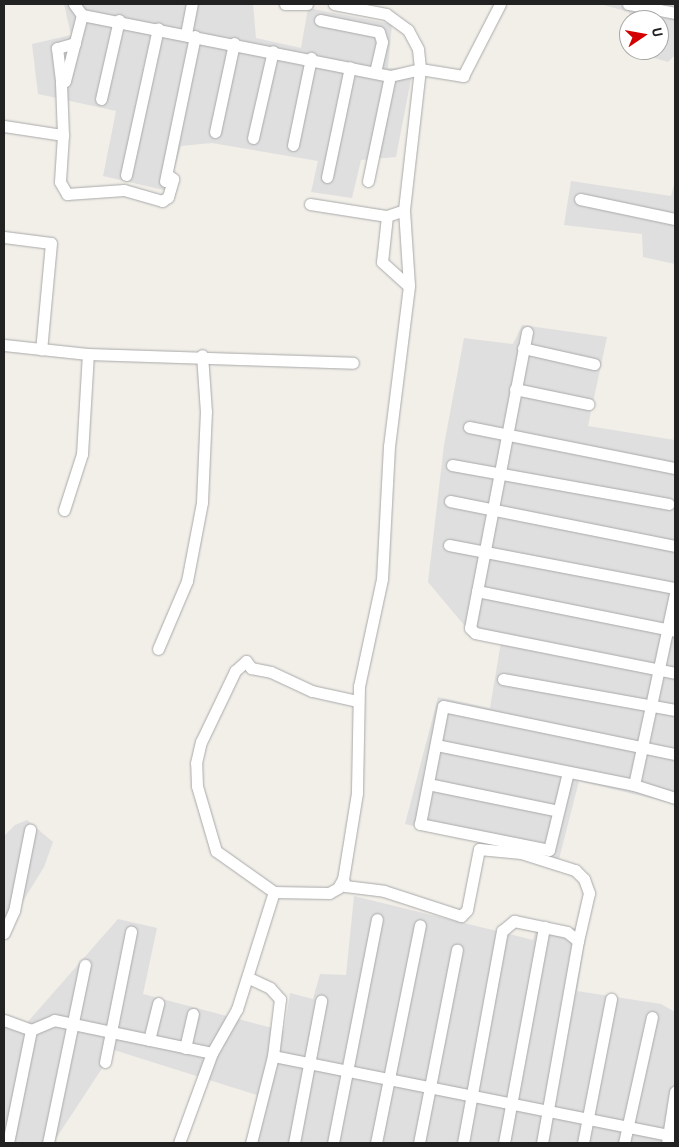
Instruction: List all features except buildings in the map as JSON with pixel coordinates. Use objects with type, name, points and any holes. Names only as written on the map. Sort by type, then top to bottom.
[{"type":"street","points":[[74,4],[82,15],[119,20],[311,58],[390,76],[420,69],[466,75],[500,4]]},
{"type":"street","points":[[75,43],[57,48],[61,83],[63,135],[60,182],[67,194],[124,190],[162,201],[168,197],[173,179],[166,177],[191,35],[192,4]]},
{"type":"street","points":[[285,4],[307,4]]},
{"type":"street","points":[[334,4],[372,9],[400,22],[416,43],[420,69],[404,210],[409,286],[389,446],[382,579],[358,701],[356,793],[343,879],[338,888],[330,893],[274,892],[216,851],[197,786],[196,764],[201,742],[235,671],[246,661],[251,668],[271,672],[312,691],[358,701]]},
{"type":"street","points":[[628,4],[675,13]]},
{"type":"street","points":[[61,83],[75,43],[82,15]]},
{"type":"street","points":[[101,100],[119,20]]},
{"type":"street","points":[[320,20],[379,32],[382,42],[375,72]]},
{"type":"street","points":[[126,175],[158,28]]},
{"type":"street","points":[[215,132],[234,43]]},
{"type":"street","points":[[253,138],[273,51]]},
{"type":"street","points":[[293,145],[311,58]]},
{"type":"street","points":[[327,177],[350,67]]},
{"type":"street","points":[[368,181],[390,76]]},
{"type":"street","points":[[4,126],[63,135]]},
{"type":"street","points":[[580,199],[675,219]]},
{"type":"street","points":[[310,204],[386,216],[404,210]]},
{"type":"street","points":[[386,216],[382,262],[409,286]]},
{"type":"street","points":[[4,238],[51,243],[41,350]]},
{"type":"street","points":[[527,332],[470,625],[473,632],[675,673]]},
{"type":"street","points":[[4,346],[88,354],[202,356],[353,363]]},
{"type":"street","points":[[523,348],[594,364]]},
{"type":"street","points":[[64,510],[82,454],[88,354]]},
{"type":"street","points":[[158,649],[187,581],[202,502],[206,412],[202,356]]},
{"type":"street","points":[[515,389],[588,404]]},
{"type":"street","points":[[469,428],[508,433],[675,468]]},
{"type":"street","points":[[452,465],[669,504]]},
{"type":"street","points":[[450,501],[492,512],[675,546]]},
{"type":"street","points":[[449,544],[675,588]]},
{"type":"street","points":[[477,591],[672,630]]},
{"type":"street","points":[[634,785],[660,669],[672,630],[675,594]]},
{"type":"street","points":[[503,679],[675,710]]},
{"type":"street","points":[[568,772],[549,850],[420,824],[443,706],[644,745],[675,754]]},
{"type":"street","points":[[436,745],[634,785],[675,798]]},
{"type":"street","points":[[428,784],[558,811]]},
{"type":"street","points":[[4,933],[14,911],[30,830]]},
{"type":"street","points":[[343,879],[345,886],[384,891],[460,916],[467,910],[479,849],[521,853],[575,870],[584,879],[588,893],[542,1143]]},
{"type":"street","points":[[179,1143],[212,1054],[237,1009],[274,892]]},
{"type":"street","points":[[333,1143],[376,919]]},
{"type":"street","points":[[463,1143],[502,930],[514,921],[572,934],[578,941]]},
{"type":"street","points":[[376,1143],[420,925]]},
{"type":"street","points":[[504,1143],[544,927]]},
{"type":"street","points":[[106,1062],[130,932]]},
{"type":"street","points":[[419,1143],[457,950]]},
{"type":"street","points":[[48,1143],[85,964]]},
{"type":"street","points":[[248,978],[270,988],[280,999],[273,1056],[251,1143]]},
{"type":"street","points":[[583,1143],[611,999]]},
{"type":"street","points":[[294,1143],[321,1001]]},
{"type":"street","points":[[150,1040],[158,1003]]},
{"type":"street","points":[[185,1048],[193,1014]]},
{"type":"street","points":[[624,1143],[652,1017]]},
{"type":"street","points":[[4,1020],[30,1030],[54,1020],[110,1034],[150,1040],[212,1054]]},
{"type":"street","points":[[8,1143],[30,1030]]},
{"type":"street","points":[[273,1056],[588,1119],[628,1125],[670,1138],[675,1092]]},
{"type":"shaded area","points":[[64,4],[253,4],[256,38],[301,48],[308,8],[392,24],[388,68],[413,69],[396,157],[361,160],[352,198],[311,192],[318,161],[212,143],[181,146],[168,191],[103,176],[116,111],[38,94],[32,44],[71,35]]},
{"type":"shaded area","points":[[600,4],[675,4],[675,55],[668,62],[661,60],[669,60],[669,10],[622,10]]},
{"type":"shaded area","points":[[571,181],[671,196],[675,181],[675,264],[643,257],[642,234],[564,225]]},
{"type":"shaded area","points":[[522,325],[607,337],[588,426],[675,440],[675,804],[579,781],[559,859],[405,824],[438,697],[490,708],[501,642],[469,631],[428,582],[444,445],[464,338],[513,344]]},
{"type":"shaded area","points":[[27,820],[53,842],[44,867],[4,932],[4,836],[15,825]]},
{"type":"shaded area","points":[[354,896],[533,940],[537,925],[587,929],[577,991],[661,1004],[675,1012],[675,1143],[247,1143],[257,1095],[114,1050],[53,1143],[4,1143],[4,1015],[25,1025],[118,919],[157,928],[143,994],[284,1031],[290,993],[313,999],[320,974],[346,975]]}]
